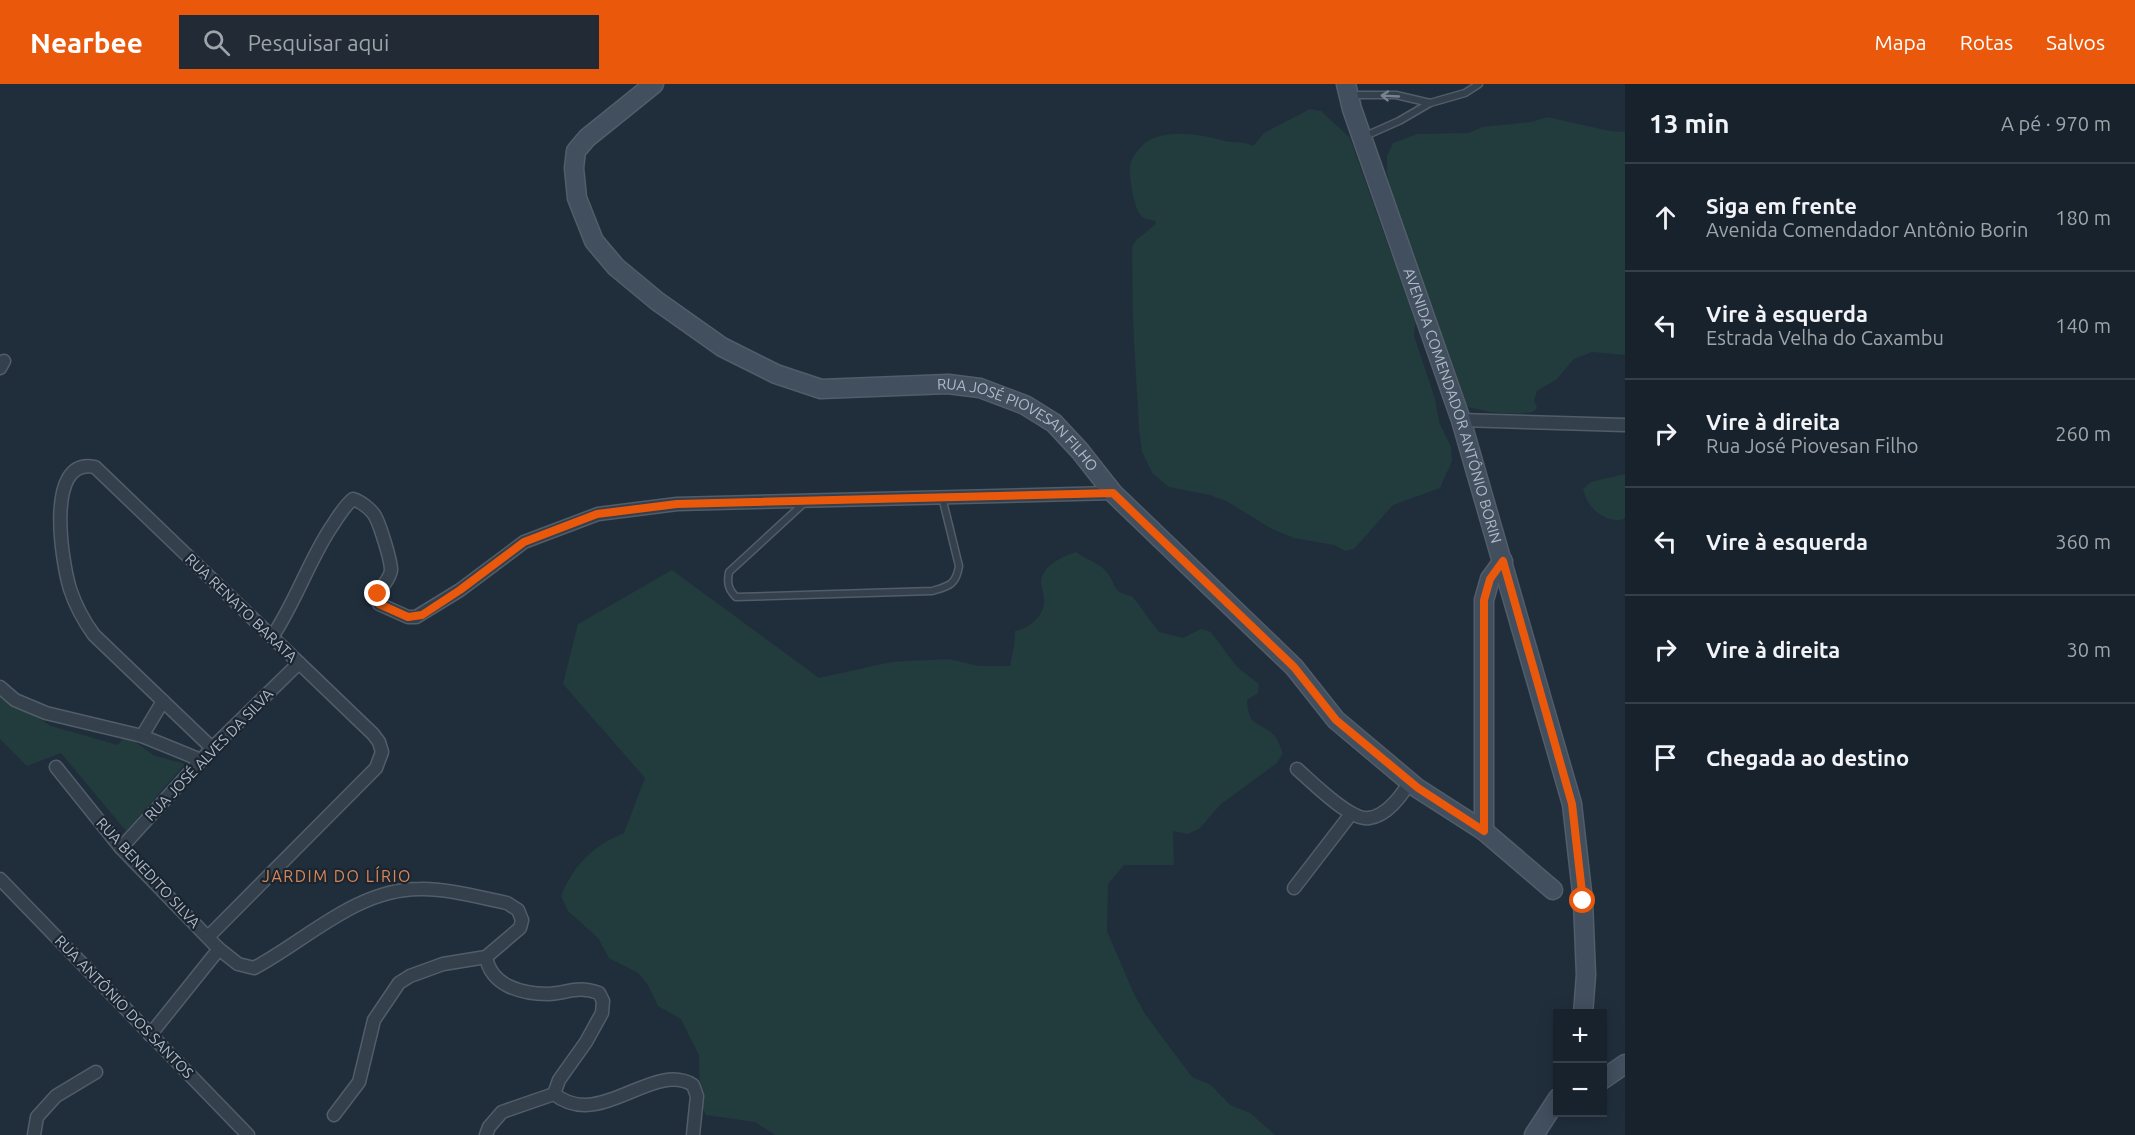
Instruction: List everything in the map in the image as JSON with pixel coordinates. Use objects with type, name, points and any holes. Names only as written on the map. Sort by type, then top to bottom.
[{"type":"street","name":"RUA JOSÉ PIOVESAN FILHO","points":[[654,84],[587,138],[576,150],[574,168],[577,198],[594,241],[616,267],[657,301],[722,347],[776,374],[821,389],[948,384],[980,388],[1025,405],[1054,423],[1113,493],[1294,667],[1336,720],[1410,782],[1484,831],[1553,890]]},
{"type":"street","name":"AVENIDA COMENDADOR ANTÔNIO BORIN","points":[[1347,89],[1461,420],[1572,804],[1587,975],[1584,1009]]},
{"type":"street","points":[[1461,420],[1625,425]]},
{"type":"street","name":"RUA RENATO BARATA","points":[[163,701],[94,635],[80,615],[70,588],[63,556],[61,519],[63,492],[68,476],[77,468],[86,465],[95,467],[373,734],[382,752],[375,768],[208,937]]},
{"type":"street","points":[[272,637],[283,621],[319,546],[342,511],[353,499],[376,517],[391,569],[378,594],[379,604],[408,617],[416,617],[460,590],[524,542],[597,514],[677,504],[1113,493]]},
{"type":"street","points":[[1484,831],[1484,600],[1490,579],[1503,561]]},
{"type":"street","name":"RUA JOSÉ ALVES DA SILVA","points":[[121,848],[212,748],[299,663]]},
{"type":"street","points":[[0,687],[15,700],[46,712],[142,736],[201,760]]},
{"type":"street","points":[[142,736],[163,701],[212,748]]},
{"type":"street","name":"RUA BENEDITO SILVA","points":[[56,767],[121,848],[219,949],[238,964],[254,968],[319,926],[369,900],[393,892],[420,889],[507,903],[518,910],[522,920],[520,928],[486,957]]},
{"type":"street","points":[[1296,769],[1351,814],[1368,819],[1381,814],[1399,799],[1410,782]]},
{"type":"street","points":[[1294,888],[1351,814]]},
{"type":"street","name":"RUA ANTÔNIO DOS SANTOS","points":[[0,879],[248,1135]]},
{"type":"street","points":[[150,1035],[219,949]]},
{"type":"street","points":[[334,1115],[358,1082],[374,1020],[399,983],[410,976],[443,964],[486,957],[488,968],[500,982],[522,993],[550,994],[577,988],[598,993],[603,1001],[602,1013],[586,1042],[559,1080],[554,1094]]},
{"type":"street","points":[[1607,1068],[1625,1063]]},
{"type":"street","points":[[1607,1076],[1625,1063]]},
{"type":"street","points":[[34,1135],[37,1117],[56,1096],[96,1072]]},
{"type":"street","points":[[554,1094],[563,1102],[579,1105],[601,1103],[672,1078],[685,1080],[693,1085],[697,1096],[693,1135]]},
{"type":"street","points":[[486,1135],[489,1127],[502,1112],[554,1094]]},
{"type":"street","points":[[1538,1130],[1553,1105]]},
{"type":"street","points":[[1538,1130],[1553,1117]]},
{"type":"lane","points":[[1362,137],[1399,121],[1430,103],[1465,93],[1479,84]]},
{"type":"lane","points":[[1347,89],[1396,95],[1430,103]]},
{"type":"lane","points":[[806,500],[729,572],[727,583],[730,591],[736,597],[932,591],[949,585],[957,577],[959,566],[942,497]]},
{"type":"green space","points":[[1310,109],[1321,111],[1350,138],[1390,251],[1406,285],[1406,260],[1387,173],[1387,156],[1393,143],[1417,134],[1469,133],[1482,127],[1531,122],[1547,117],[1610,131],[1625,132],[1625,355],[1592,352],[1574,359],[1557,379],[1537,391],[1534,400],[1537,408],[1533,412],[1515,414],[1490,412],[1464,406],[1423,325],[1417,323],[1414,336],[1435,399],[1439,422],[1451,447],[1452,461],[1440,488],[1393,505],[1354,549],[1345,551],[1334,545],[1294,538],[1272,529],[1226,501],[1210,495],[1169,487],[1153,474],[1142,452],[1139,429],[1133,323],[1132,247],[1136,240],[1156,224],[1155,221],[1142,216],[1137,209],[1130,180],[1130,166],[1133,158],[1148,141],[1168,134],[1191,134],[1253,146],[1264,133]]},
{"type":"green space","points":[[1625,474],[1625,518],[1616,520],[1607,518],[1598,513],[1590,504],[1583,489],[1591,482]]},
{"type":"green space","points":[[1076,552],[1105,570],[1117,590],[1132,596],[1159,632],[1183,638],[1201,629],[1211,632],[1237,667],[1259,684],[1258,693],[1247,700],[1250,716],[1255,723],[1274,735],[1283,753],[1277,763],[1221,804],[1200,828],[1188,834],[1173,831],[1174,865],[1124,865],[1108,884],[1107,931],[1145,1014],[1192,1077],[1211,1085],[1230,1105],[1250,1113],[1275,1135],[775,1135],[755,1122],[706,1115],[700,1103],[699,1055],[681,1019],[658,1006],[648,985],[638,973],[609,958],[598,938],[568,911],[561,896],[578,866],[593,850],[624,833],[645,778],[563,684],[578,624],[672,570],[819,678],[891,662],[949,659],[979,666],[1010,666],[1015,631],[1036,620],[1044,606],[1041,581],[1043,575],[1054,562]]},
{"type":"green space","points":[[0,694],[51,726],[118,745],[126,735],[153,755],[185,764],[126,831],[61,753],[27,766],[0,739]]},
{"type":"district","name":"JARDIM DO LÍRIO","points":[[337,876]]},
{"type":"route","points":[[378,594],[379,604],[408,617],[422,615],[524,542],[597,514],[677,504],[1113,493],[1294,667],[1336,720],[1418,788],[1466,817],[1484,831],[1484,600],[1490,579],[1503,561],[1572,804],[1583,901]]}]
